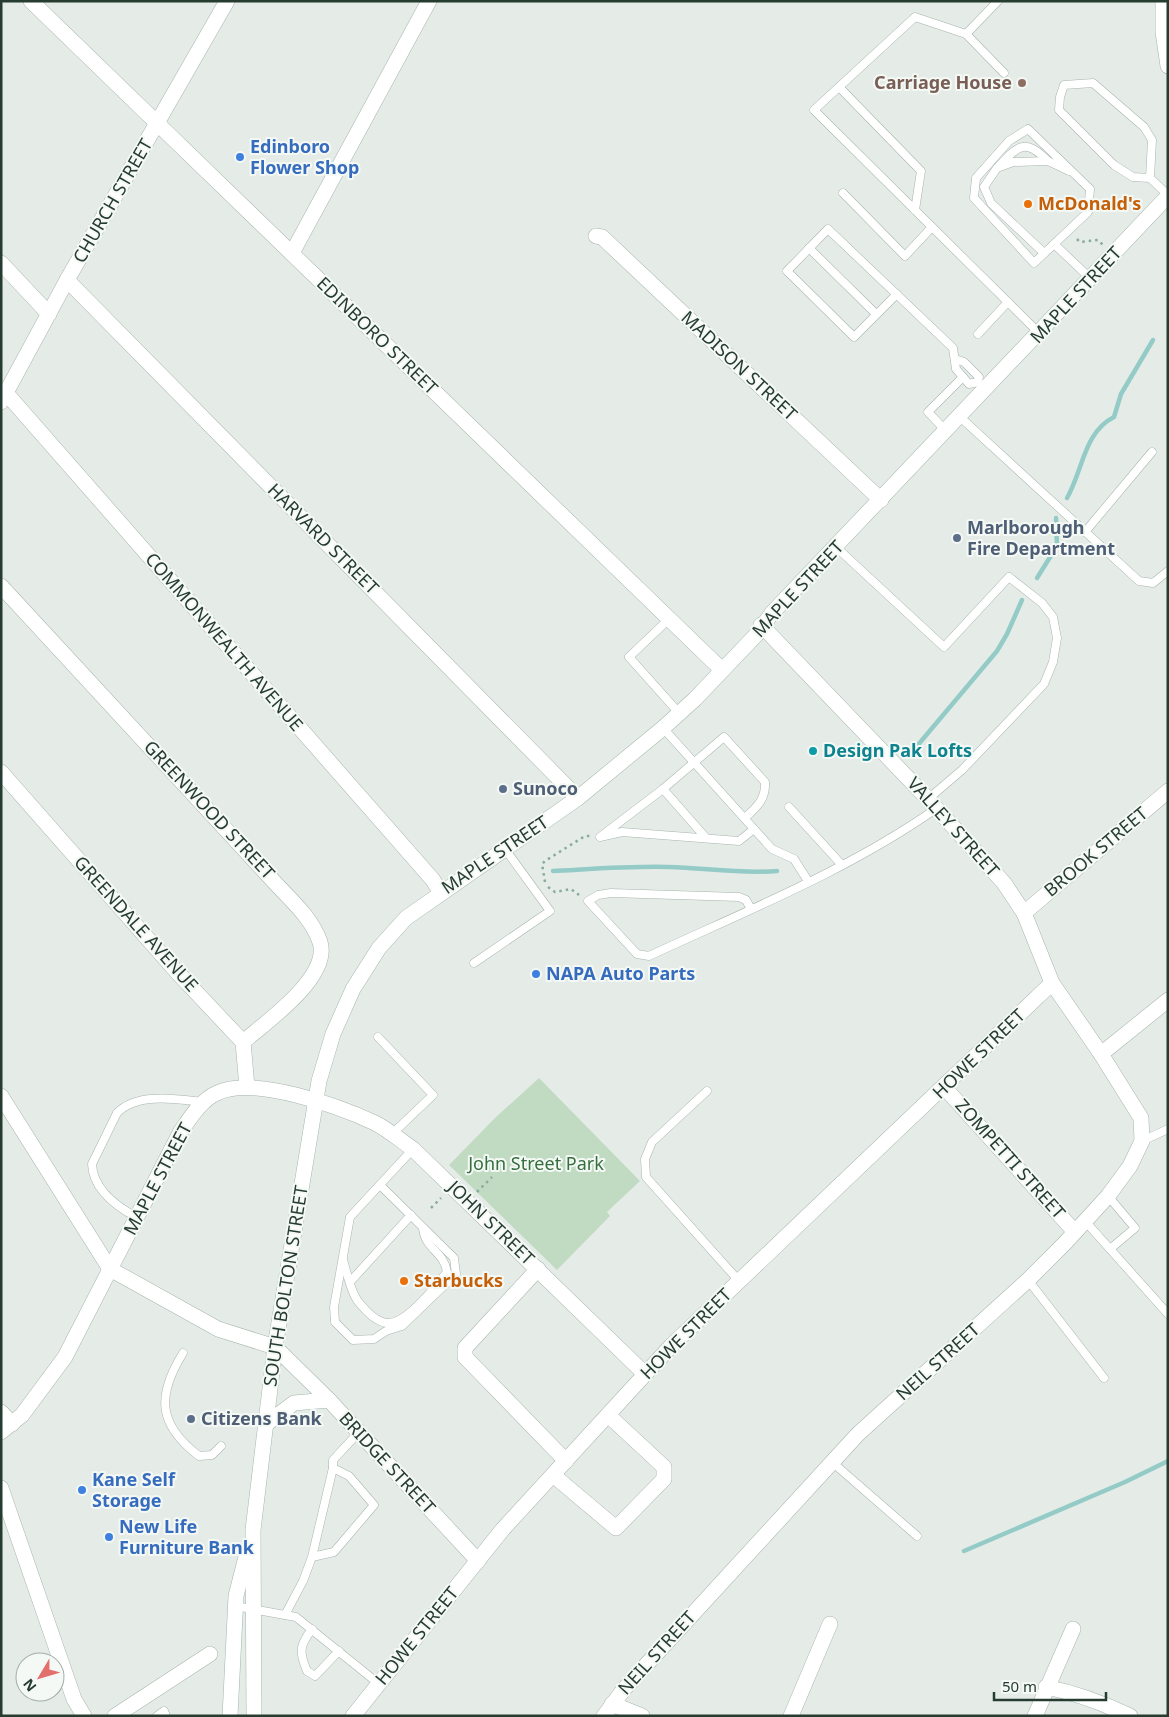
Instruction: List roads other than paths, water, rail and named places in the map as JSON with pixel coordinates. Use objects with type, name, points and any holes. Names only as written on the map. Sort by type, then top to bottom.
[{"type":"street","name":"EDINBORO STREET","points":[[31,1],[722,670]]},
{"type":"street","name":"CHURCH STREET","points":[[4,397],[67,280],[227,1]]},
{"type":"street","points":[[292,253],[429,1]]},
{"type":"street","points":[[1163,1],[1163,32],[1168,66]]},
{"type":"street","name":"MAPLE STREET","points":[[7,1428],[40,1394],[65,1357],[181,1132],[204,1102],[218,1092],[247,1087],[295,1094],[316,1101],[319,1081],[333,1034],[352,989],[378,948],[406,918],[440,892],[578,798],[679,713],[756,635],[762,625],[960,417],[982,386],[1039,333],[1168,196]]},
{"type":"street","name":"MADISON STREET","points":[[596,236],[602,238],[881,500]]},
{"type":"street","points":[[1,263],[49,314]]},
{"type":"street","name":"HARVARD STREET","points":[[67,280],[578,798]]},
{"type":"street","name":"COMMONWEALTH AVENUE","points":[[4,397],[420,866],[440,892]]},
{"type":"street","name":"GREENWOOD STREET","points":[[1,586],[309,920],[315,931],[320,944],[321,956],[312,978],[243,1042]]},
{"type":"street","name":"VALLEY STREET","points":[[762,625],[932,804],[1004,883],[1024,913],[1052,983]]},
{"type":"street","name":"GREENDALE AVENUE","points":[[1,772],[177,972],[243,1042]]},
{"type":"street","name":"BROOK STREET","points":[[1024,913],[1168,792]]},
{"type":"street","points":[[1052,983],[1101,1054],[1141,1118],[1142,1141]]},
{"type":"street","name":"HOWE STREET","points":[[353,1716],[478,1561],[552,1475],[670,1346],[1052,983]]},
{"type":"street","points":[[1101,1054],[1168,1000]]},
{"type":"street","points":[[243,1042],[247,1087]]},
{"type":"street","name":"ZOMPETTI STREET","points":[[944,1087],[1080,1226]]},
{"type":"street","points":[[1,1096],[110,1270]]},
{"type":"street","name":"JOHN STREET","points":[[316,1101],[376,1124],[413,1149],[645,1374]]},
{"type":"street","name":"SOUTH BOLTON STREET","points":[[230,1716],[235,1606],[253,1530],[276,1347],[316,1101]]},
{"type":"street","name":"NEIL STREET","points":[[608,1710],[858,1434],[1028,1280],[1080,1226],[1108,1196],[1130,1166],[1142,1141]]},
{"type":"street","points":[[538,1269],[465,1348],[465,1358],[566,1460]]},
{"type":"street","name":"BRIDGE STREET","points":[[110,1270],[218,1329],[276,1347],[359,1432],[478,1561]]},
{"type":"street","points":[[266,1424],[294,1402],[328,1400]]},
{"type":"street","points":[[1,1412],[7,1428]]},
{"type":"street","points":[[552,1475],[616,1528],[664,1479],[664,1467],[608,1415]]},
{"type":"street","points":[[1,1488],[74,1699],[84,1716]]},
{"type":"street","name":"SOUTH BOLTON STREET","points":[[253,1530],[254,1716]]},
{"type":"street","points":[[791,1716],[830,1624]]},
{"type":"street","points":[[1035,1716],[1046,1687],[1073,1629]]},
{"type":"street","points":[[115,1716],[210,1654]]},
{"type":"street","points":[[1046,1687],[1070,1692],[1105,1704],[1130,1716]]},
{"type":"street","points":[[608,1710],[642,1716]]},
{"type":"lane","points":[[966,34],[998,1]]},
{"type":"lane","points":[[1004,73],[966,34],[915,17],[814,110],[1039,333]]},
{"type":"lane","points":[[1150,178],[1152,140],[1144,127],[1094,83],[1064,85],[1059,110],[1114,165],[1134,178],[1150,178],[1168,196]]},
{"type":"lane","points":[[839,87],[921,171],[915,210]]},
{"type":"lane","points":[[1028,129],[1090,188],[1088,212],[1054,244],[1034,263],[974,198],[976,178],[1009,141],[1028,129]]},
{"type":"lane","points":[[1044,253],[991,203],[984,187],[997,168],[1014,149],[1027,146],[1035,148],[1048,161],[1075,174]]},
{"type":"lane","points":[[997,168],[1013,162],[1048,161]]},
{"type":"lane","points":[[843,194],[905,256],[932,227]]},
{"type":"lane","points":[[896,294],[854,337],[787,270],[828,229],[953,348],[956,369],[969,384],[982,386],[979,377],[964,362],[955,359]]},
{"type":"lane","points":[[1054,244],[1091,279]]},
{"type":"lane","points":[[809,248],[876,314]]},
{"type":"lane","points":[[978,334],[1008,302]]},
{"type":"lane","points":[[946,431],[928,412],[963,376]]},
{"type":"lane","points":[[960,417],[1139,581],[1153,583],[1168,571]]},
{"type":"lane","points":[[1085,532],[1152,452]]},
{"type":"lane","points":[[751,909],[746,900],[739,897],[611,894],[598,895],[588,901],[637,954],[649,956],[751,909],[808,881],[903,832],[932,804],[1044,684],[1054,662],[1057,638],[1053,617],[1042,603],[1009,577],[944,647],[836,547]]},
{"type":"lane","points":[[669,619],[629,657],[679,713]]},
{"type":"lane","points":[[663,728],[772,849],[794,859],[808,881]]},
{"type":"lane","points":[[744,818],[762,801],[765,782],[724,737],[663,789],[600,836],[622,832],[739,841],[754,828]]},
{"type":"lane","points":[[663,789],[706,838]]},
{"type":"lane","points":[[789,807],[841,864]]},
{"type":"lane","points":[[474,964],[550,911],[504,850]]},
{"type":"lane","points":[[378,1038],[433,1095],[392,1134]]},
{"type":"lane","points":[[707,1091],[652,1142],[645,1159],[646,1177],[740,1281]]},
{"type":"lane","points":[[138,1218],[112,1202],[92,1173],[92,1164],[117,1113],[123,1107],[136,1102],[156,1099],[204,1102]]},
{"type":"lane","points":[[1142,1141],[1168,1129]]},
{"type":"lane","points":[[380,1185],[454,1258],[456,1274],[410,1321],[386,1331],[374,1339],[353,1340],[335,1322],[336,1290],[350,1217],[413,1149]]},
{"type":"lane","points":[[1108,1196],[1135,1228],[1110,1249]]},
{"type":"lane","points":[[350,1282],[411,1215]]},
{"type":"lane","points":[[1080,1226],[1110,1249],[1168,1314]]},
{"type":"lane","points":[[342,1258],[357,1300],[376,1320],[388,1323],[398,1320],[418,1305],[447,1272],[446,1264],[424,1240],[423,1228]]},
{"type":"lane","points":[[1028,1280],[1104,1378]]},
{"type":"lane","points":[[183,1353],[170,1373],[164,1391],[167,1414],[180,1436],[199,1456],[212,1455],[221,1446]]},
{"type":"lane","points":[[285,1614],[303,1581],[312,1557],[333,1468],[333,1460],[359,1432]]},
{"type":"lane","points":[[832,1462],[917,1536]]},
{"type":"lane","points":[[312,1557],[334,1552],[374,1505],[349,1476],[333,1468]]},
{"type":"lane","points":[[235,1606],[296,1617],[379,1684]]},
{"type":"lane","points":[[312,1629],[302,1642],[301,1650],[307,1671],[315,1676],[339,1652]]},
{"type":"lane","points":[[157,1716],[164,1711],[166,1716]]},
{"type":"waterway","points":[[1067,498],[1090,442],[1096,432],[1114,417],[1121,394],[1153,340]]},
{"type":"waterway","points":[[1037,578],[1057,546],[1056,518]]},
{"type":"waterway","points":[[912,752],[997,651],[1022,600]]},
{"type":"waterway","points":[[553,871],[654,867],[750,872],[777,871]]},
{"type":"waterway","points":[[964,1551],[1125,1482],[1168,1461]]},
{"type":"place","name":"Carriage House","points":[[1022,83]]},
{"type":"place","name":"Edinboro Flower Shop","points":[[240,157]]},
{"type":"place","name":"McDonald's","points":[[1028,204]]},
{"type":"place","name":"Marlborough Fire Department","points":[[957,538]]},
{"type":"place","name":"Design Pak Lofts","points":[[813,751]]},
{"type":"place","name":"Sunoco","points":[[503,789]]},
{"type":"place","name":"NAPA Auto Parts","points":[[536,974]]},
{"type":"place","name":"Starbucks","points":[[404,1281]]},
{"type":"place","name":"Citizens Bank","points":[[191,1419]]},
{"type":"place","name":"Kane Self Storage","points":[[82,1490]]},
{"type":"place","name":"New Life Furniture Bank","points":[[109,1537]]},
{"type":"park label","name":"John Street Park","points":[[536,1164]]}]
